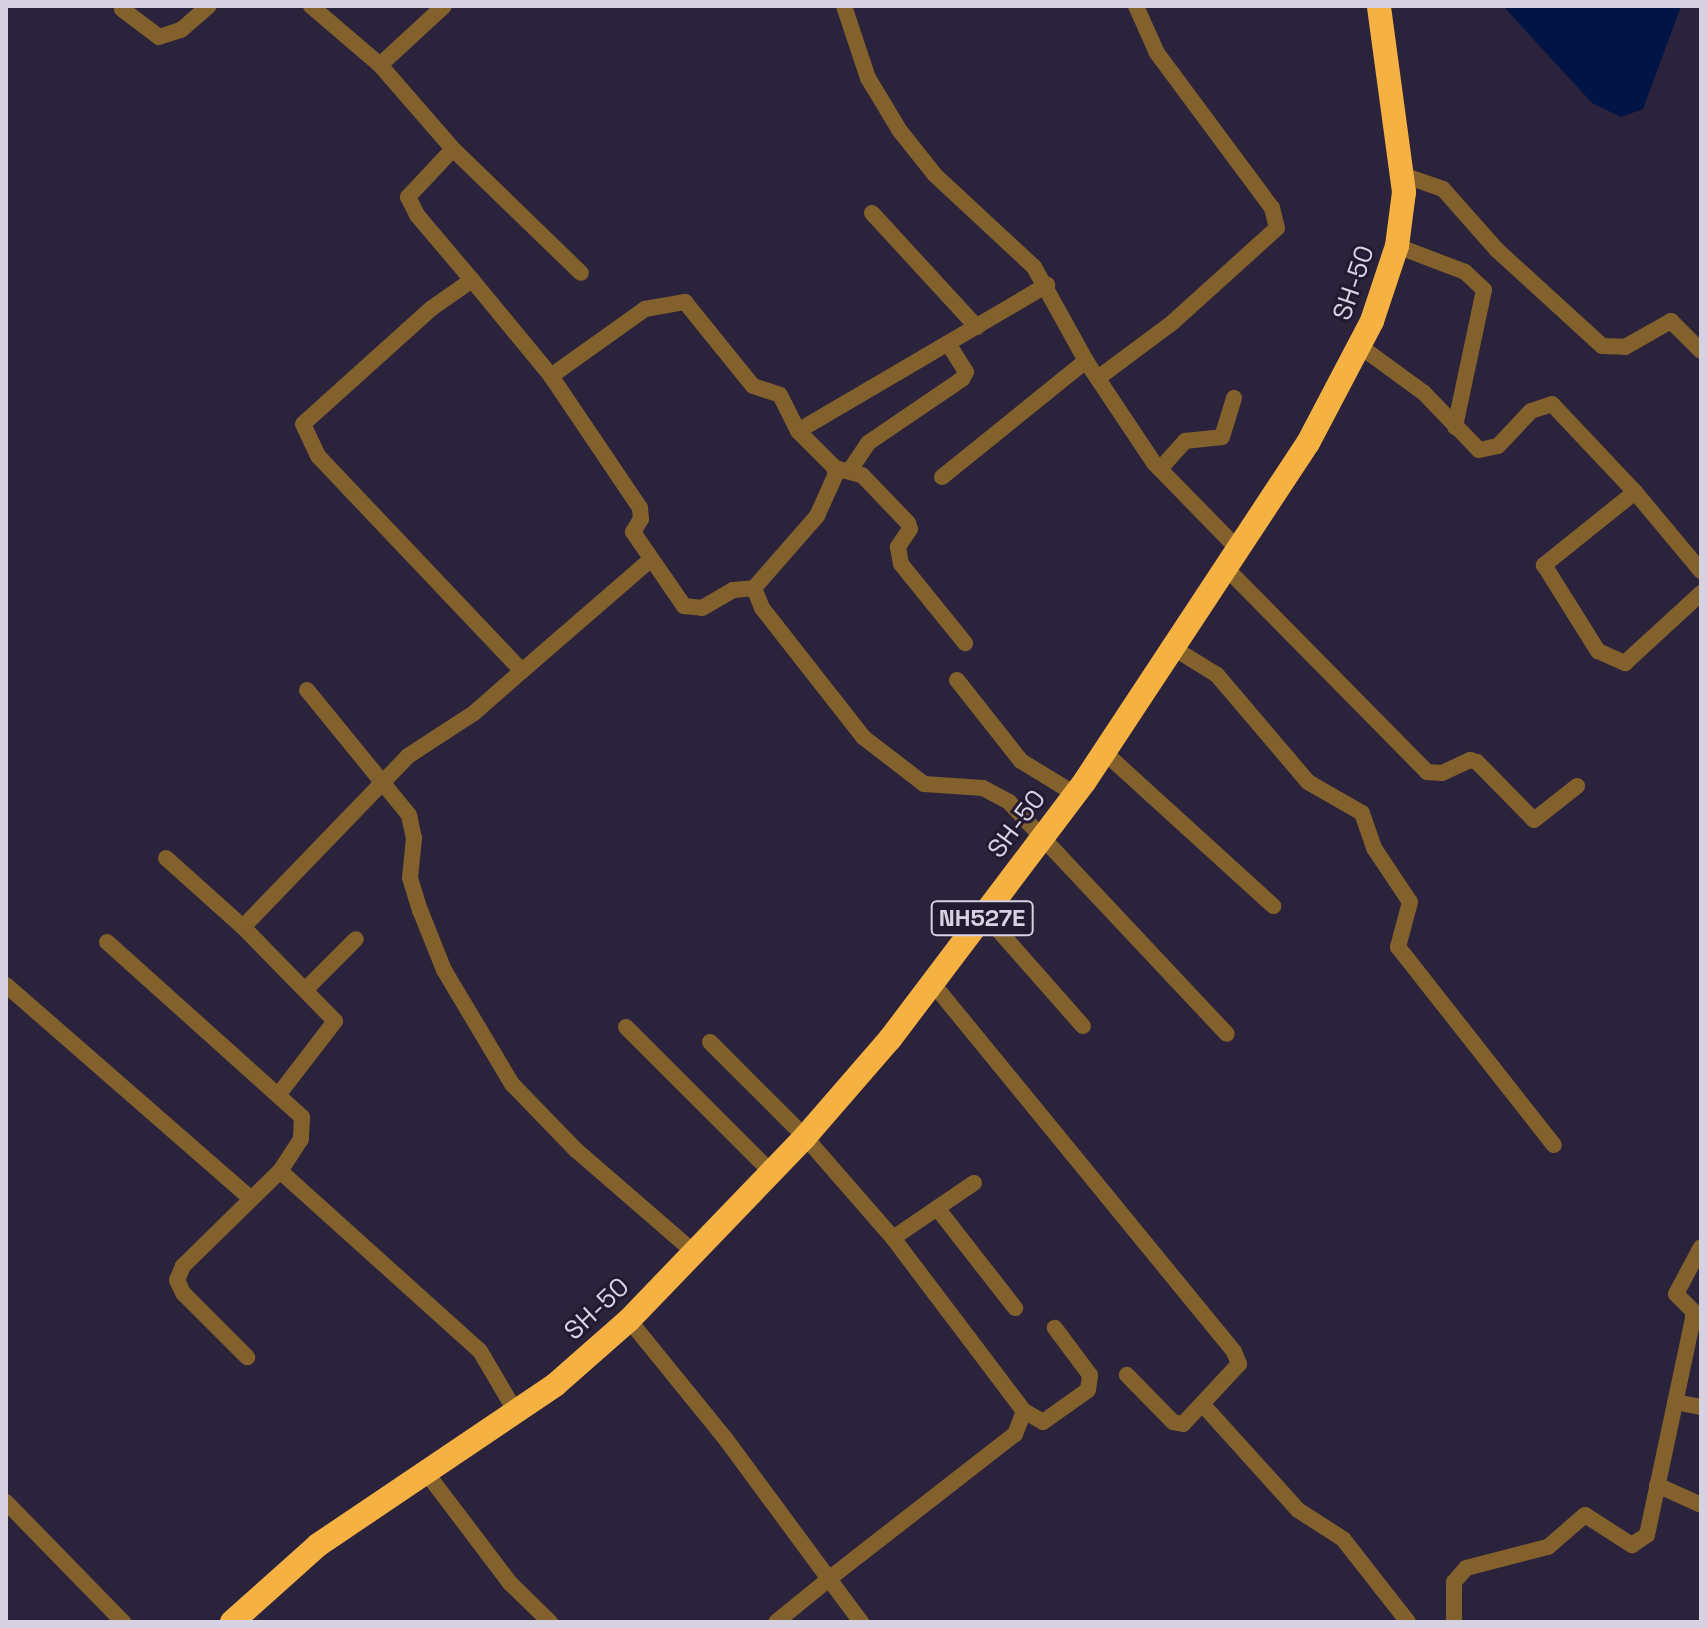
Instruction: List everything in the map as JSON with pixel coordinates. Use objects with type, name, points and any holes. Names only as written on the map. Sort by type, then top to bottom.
[{"type":"highway","name":"SH-50","points":[[237,1620],[318,1545],[514,1409],[555,1385],[629,1320],[805,1137],[934,985],[1075,794],[1175,649],[1308,443],[1361,347],[1397,246],[1403,175],[1379,6]]},
{"type":"street","points":[[126,6],[122,9],[159,37],[181,30],[209,6]]},
{"type":"street","points":[[311,6],[380,65],[453,149],[581,273]]},
{"type":"street","points":[[844,6],[868,78],[900,131],[935,175],[1047,285],[1086,361],[1160,469],[1231,558],[1427,772],[1442,773],[1470,760],[1477,762],[1534,820],[1577,786]]},
{"type":"street","points":[[1098,378],[1173,322],[1277,228],[1272,208],[1157,53],[1136,6]]},
{"type":"street","points":[[380,65],[433,9]]},
{"type":"street","points":[[453,149],[408,197],[551,376],[640,508],[633,532],[649,561],[692,610],[733,590],[754,588],[817,516],[842,469],[868,443],[962,379],[966,372],[948,343]]},
{"type":"street","points":[[1403,175],[1443,189],[1497,250],[1602,346],[1625,347],[1671,321],[1701,351]]},
{"type":"street","points":[[872,213],[977,327]]},
{"type":"street","points":[[1397,246],[1465,272],[1484,290],[1455,427]]},
{"type":"street","points":[[472,280],[432,308],[303,424],[318,456],[522,671]]},
{"type":"street","points":[[798,431],[1047,285]]},
{"type":"street","points":[[551,376],[645,309],[685,302],[753,386],[780,395],[798,431],[842,469],[868,480],[908,523],[910,529],[898,547],[901,564],[965,643]]},
{"type":"street","points":[[1361,347],[1424,393],[1471,445],[1488,450],[1531,411],[1552,404],[1635,492],[1701,571]]},
{"type":"street","points":[[942,477],[1086,361]]},
{"type":"street","points":[[1160,469],[1185,441],[1222,437],[1234,398]]},
{"type":"street","points":[[1635,492],[1544,565],[1591,642],[1598,651],[1625,663],[1701,593]]},
{"type":"street","points":[[243,927],[383,786],[408,756],[474,713],[649,561]]},
{"type":"street","points":[[754,588],[762,608],[863,737],[924,784],[998,793],[1043,835],[1227,1034]]},
{"type":"street","points":[[1175,649],[1217,675],[1308,782],[1362,813],[1374,848],[1410,902],[1398,947],[1554,1145]]},
{"type":"street","points":[[957,680],[1021,761],[1075,794]]},
{"type":"street","points":[[307,690],[409,815],[414,838],[410,878],[444,970],[512,1084],[566,1141],[695,1253]]},
{"type":"street","points":[[1104,752],[1273,906]]},
{"type":"street","points":[[166,858],[307,988],[335,1021],[279,1094]]},
{"type":"street","points":[[985,915],[1083,1026]]},
{"type":"street","points":[[307,988],[356,939]]},
{"type":"street","points":[[107,942],[295,1105],[305,1127],[280,1171],[183,1266],[177,1280],[183,1293],[247,1357]]},
{"type":"street","points":[[6,985],[251,1199]]},
{"type":"street","points":[[934,985],[1234,1352],[1239,1364],[1233,1375],[1191,1421],[1173,1422],[1127,1375]]},
{"type":"street","points":[[626,1027],[771,1172]]},
{"type":"street","points":[[710,1042],[805,1137],[893,1238],[1024,1411],[1043,1422],[1091,1383],[1055,1328]]},
{"type":"street","points":[[280,1171],[486,1358],[514,1409]]},
{"type":"street","points":[[893,1238],[974,1183]]},
{"type":"street","points":[[937,1208],[1015,1308]]},
{"type":"street","points":[[1454,1622],[1454,1582],[1466,1568],[1548,1547],[1585,1515],[1638,1545],[1647,1535],[1697,1312],[1676,1294],[1701,1247]]},
{"type":"street","points":[[629,1320],[725,1438],[861,1622]]},
{"type":"street","points":[[1675,1402],[1701,1407]]},
{"type":"street","points":[[1204,1406],[1298,1510],[1343,1539],[1408,1622]]},
{"type":"street","points":[[776,1622],[1015,1434],[1024,1411]]},
{"type":"street","points":[[425,1471],[510,1583],[550,1622]]},
{"type":"street","points":[[1657,1485],[1701,1505]]},
{"type":"street","points":[[6,1502],[123,1622]]},
{"type":"shaded area","points":[[1503,6],[1681,6],[1643,109],[1621,117],[1592,103]]}]
